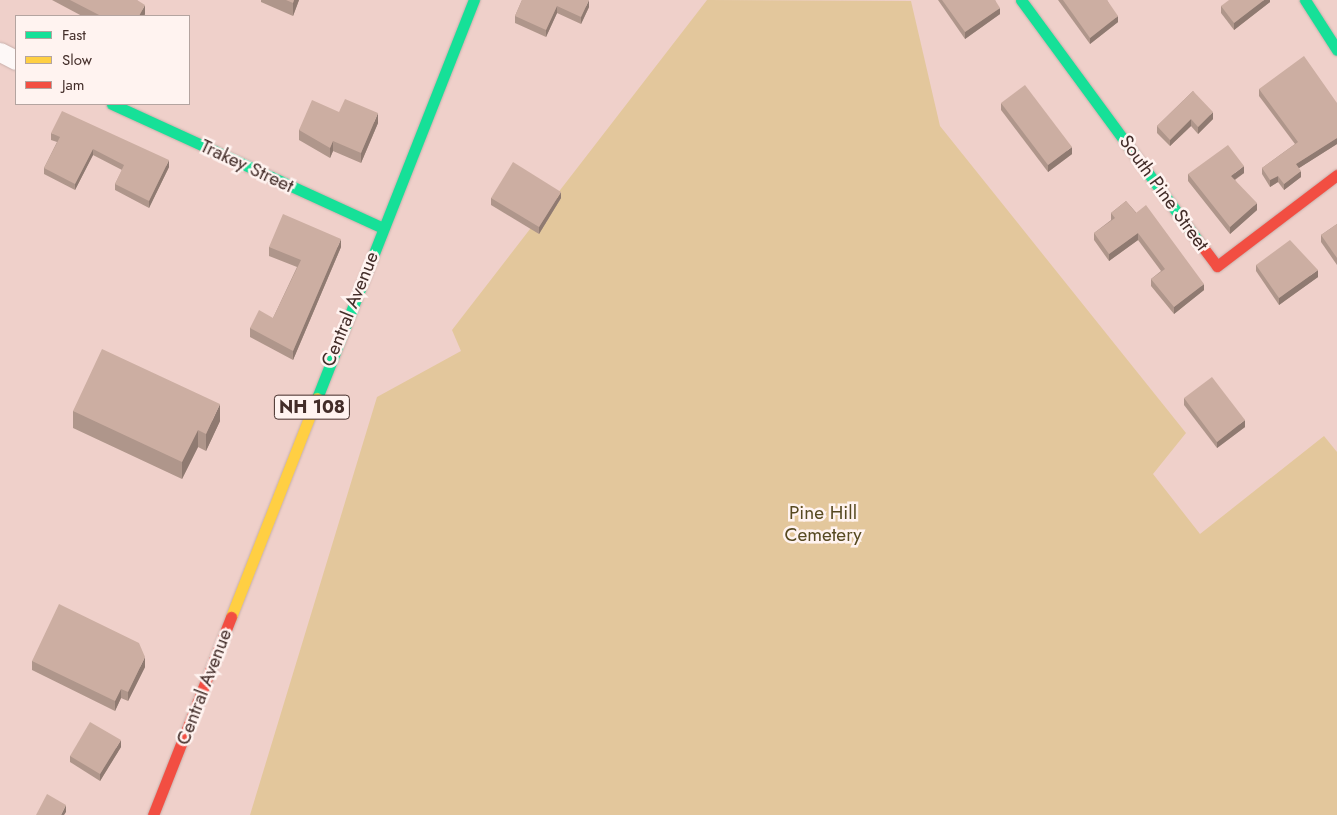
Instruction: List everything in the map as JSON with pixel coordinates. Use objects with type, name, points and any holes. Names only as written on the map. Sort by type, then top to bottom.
[{"type":"main road","name":"Central Avenue","points":[[153,815],[474,0]]},
{"type":"main road","name":"South Pine Street","points":[[1021,0],[1217,266],[1337,175]]},
{"type":"main road","points":[[1305,0],[1337,50]]},
{"type":"main road","name":"Trakey Street","points":[[114,105],[383,228]]},
{"type":"street","points":[[0,52],[15,60]]},
{"type":"green space","name":"Pine Hill Cemetery","points":[[707,0],[911,1],[940,126],[1186,433],[1153,474],[1200,534],[1324,436],[1337,452],[1337,815],[250,815],[377,397],[461,351],[452,330]]},
{"type":"building","points":[[70,0],[137,0],[145,5],[140,15],[99,15]]},
{"type":"building","points":[[522,0],[589,0],[581,17],[557,6],[546,30],[515,16]]},
{"type":"building","points":[[942,0],[995,0],[1000,8],[965,32]]},
{"type":"building","points":[[1063,0],[1107,0],[1118,16],[1090,38]]},
{"type":"building","points":[[1229,0],[1264,0],[1234,23],[1221,6]]},
{"type":"building","points":[[1304,56],[1337,103],[1337,138],[1296,164],[1301,171],[1284,184],[1278,176],[1270,180],[1262,168],[1298,142],[1259,89]]},
{"type":"building","points":[[1025,85],[1072,147],[1048,165],[1001,103]]},
{"type":"building","points":[[1193,91],[1213,112],[1198,127],[1191,119],[1170,140],[1157,126]]},
{"type":"building","points":[[345,99],[378,113],[361,153],[333,141],[330,148],[299,130],[312,100],[339,112]]},
{"type":"building","points":[[62,111],[169,160],[149,201],[115,184],[124,165],[93,149],[75,184],[44,168],[60,137],[51,133]]},
{"type":"building","points":[[1228,145],[1244,166],[1231,176],[1257,203],[1230,227],[1188,174]]},
{"type":"building","points":[[513,162],[561,192],[539,227],[491,198]]},
{"type":"building","points":[[1126,201],[1136,213],[1146,205],[1204,284],[1174,307],[1151,279],[1165,269],[1138,233],[1109,254],[1094,233],[1115,218],[1111,213]]},
{"type":"building","points":[[283,214],[341,239],[293,351],[250,328],[259,310],[273,318],[301,260],[269,247]]},
{"type":"building","points":[[1337,224],[1337,258],[1321,235]]},
{"type":"building","points":[[1290,240],[1318,270],[1279,298],[1256,265]]},
{"type":"building","points":[[102,349],[220,404],[206,434],[198,430],[182,462],[73,411]]},
{"type":"building","points":[[1212,377],[1245,420],[1217,442],[1184,398]]},
{"type":"building","points":[[59,604],[139,643],[145,657],[128,692],[121,689],[115,701],[32,661]]},
{"type":"building","points":[[90,722],[121,740],[100,774],[70,756]]},
{"type":"building","points":[[47,794],[66,805],[61,815],[36,815]]},
{"type":"traffic: fast","points":[[317,398],[474,0]]},
{"type":"traffic: fast","points":[[1021,0],[1202,246]]},
{"type":"traffic: fast","points":[[1305,0],[1337,50]]},
{"type":"traffic: fast","points":[[114,105],[383,228]]},
{"type":"traffic: slow","points":[[231,617],[317,398]]},
{"type":"traffic: jam","points":[[1202,246],[1217,266],[1337,175]]},
{"type":"traffic: jam","points":[[153,815],[231,617]]}]
